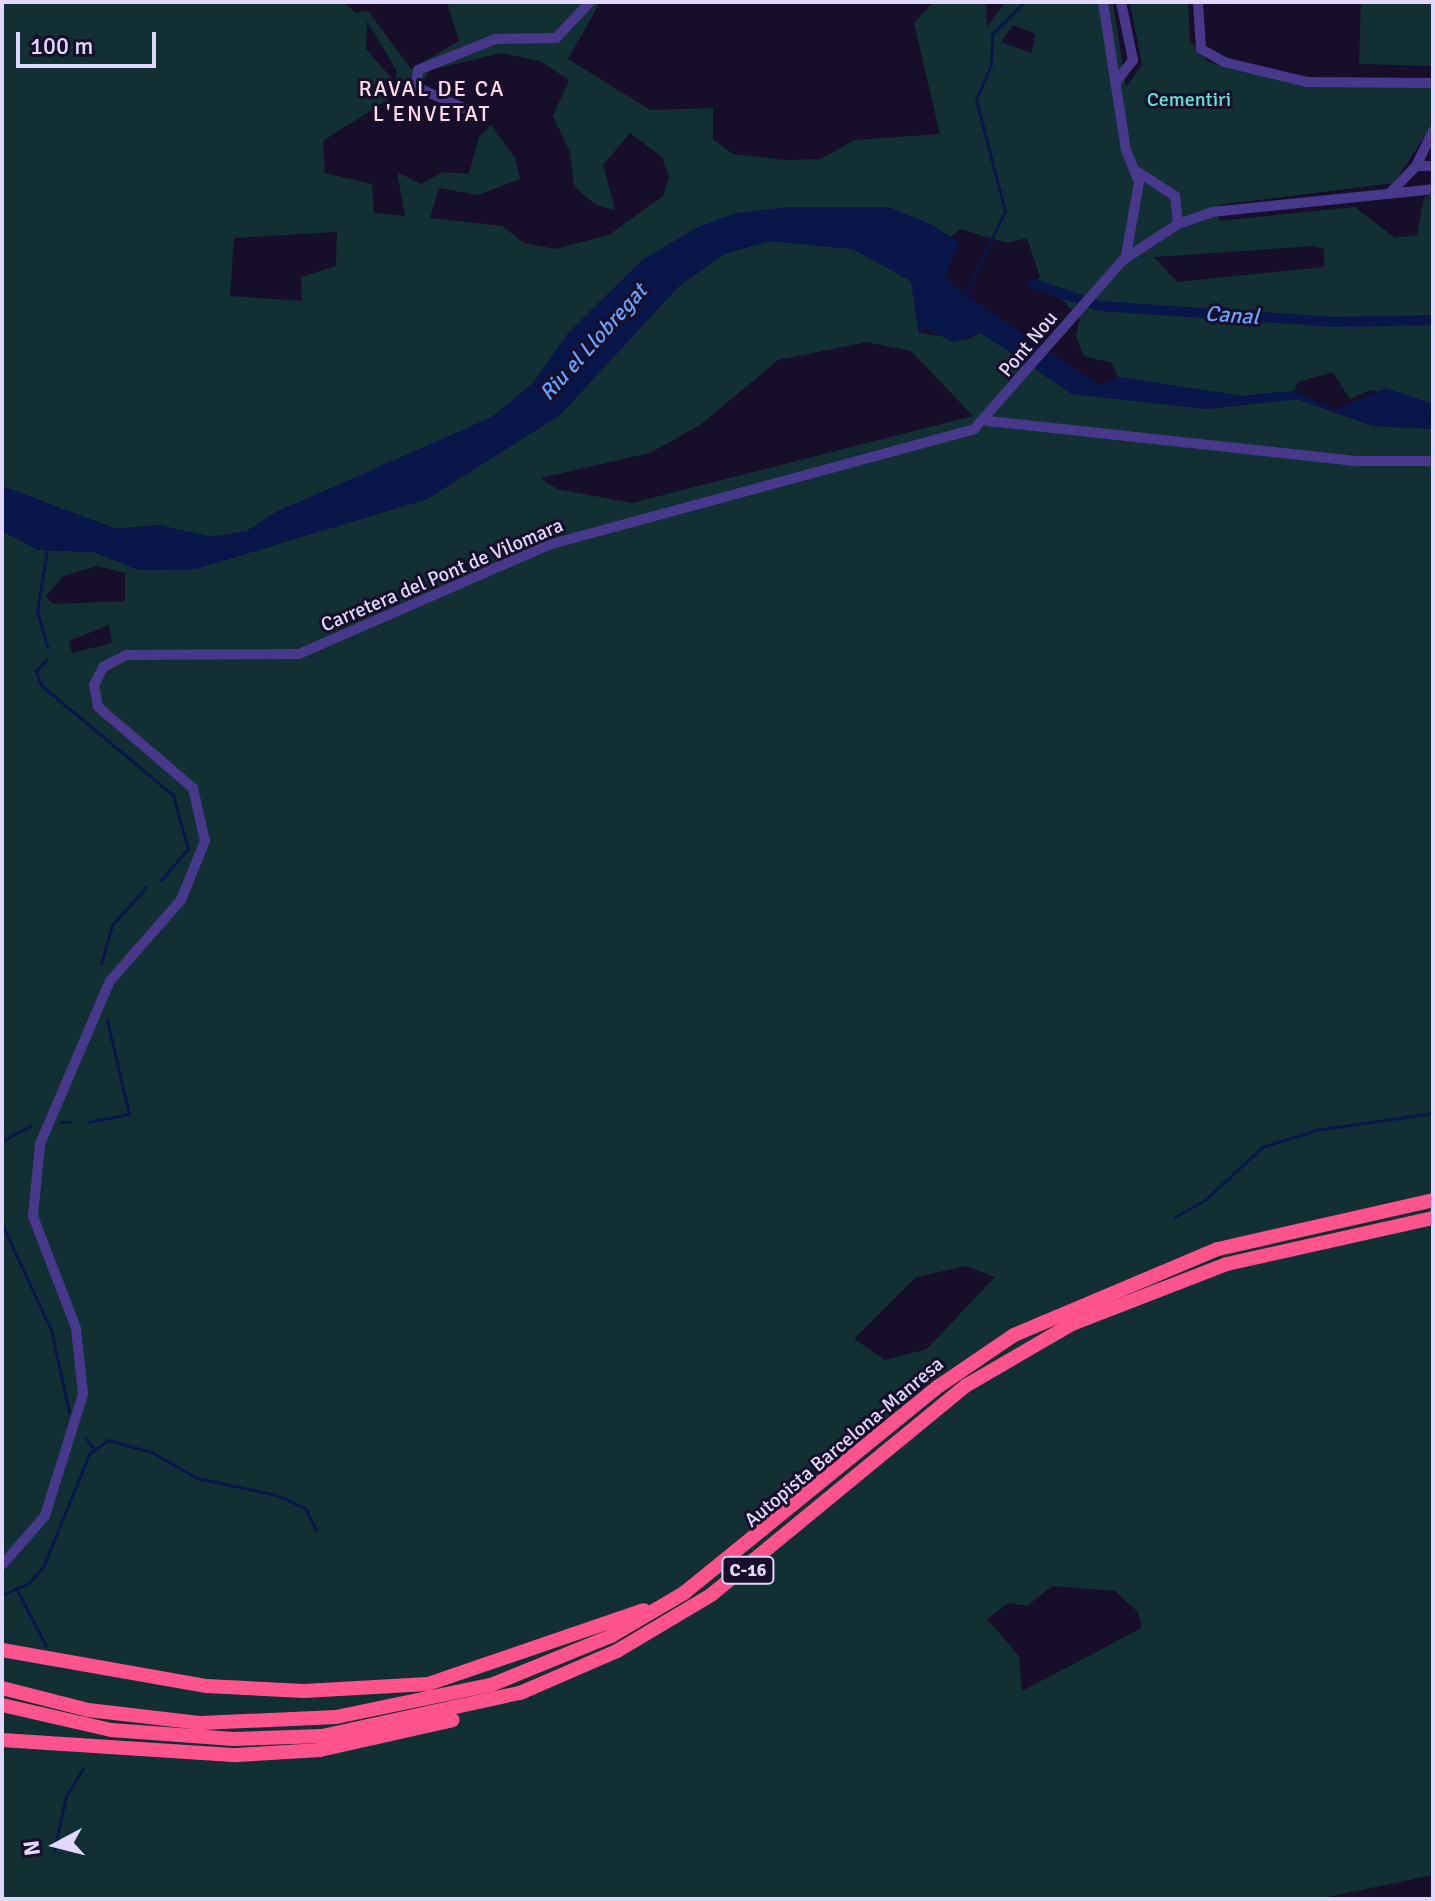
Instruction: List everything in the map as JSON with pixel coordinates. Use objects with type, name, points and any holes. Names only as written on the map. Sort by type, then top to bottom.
[{"type":"highway","name":"Autopista Barcelona-Manresa","points":[[2,1688],[88,1710],[201,1723],[336,1717],[491,1685],[611,1636],[671,1600],[1014,1335],[1218,1249],[1433,1200]]},
{"type":"highway","name":"Autopista Barcelona-Manresa","points":[[2,1705],[177,1737],[322,1736],[474,1706],[617,1651],[748,1571],[967,1385],[1017,1353],[1227,1264],[1433,1218]]},
{"type":"highway","points":[[2,1650],[207,1686],[304,1691],[428,1684],[671,1600]]},
{"type":"highway","points":[[2,1740],[237,1755],[320,1750],[524,1700],[617,1651]]},
{"type":"street","points":[[466,109],[433,97],[413,78],[441,57],[483,42],[556,38],[590,2]]},
{"type":"street","points":[[1103,2],[1115,83],[1139,198],[1137,224],[1123,260]]},
{"type":"street","points":[[1115,83],[1133,60],[1121,2]]},
{"type":"street","points":[[1198,2],[1201,49],[1224,62],[1307,82],[1433,83]]},
{"type":"street","points":[[1387,196],[1416,166],[1433,131]]},
{"type":"street","points":[[1416,166],[1433,166]]},
{"type":"street","points":[[1416,166],[1419,191]]},
{"type":"street","points":[[1135,170],[1179,203],[1212,212]]},
{"type":"street","points":[[1139,198],[1160,189]]},
{"type":"street","points":[[1123,260],[1178,224],[1212,212],[1433,189]]},
{"type":"street","points":[[1178,224],[1179,203]]},
{"type":"street","points":[[1137,224],[1156,236]]},
{"type":"street","name":"Pont Nou","points":[[990,418],[1123,260]]},
{"type":"street","points":[[990,418],[1358,461],[1433,461]]},
{"type":"street","name":"Carretera del Pont de Vilomara","points":[[2,1565],[45,1516],[83,1394],[76,1328],[33,1216],[40,1144],[110,981],[181,900],[205,841],[193,788],[98,707],[94,685],[103,667],[127,655],[299,654],[548,545],[990,418]]},
{"type":"green space","name":"Cementiri","points":[[2,2],[344,2],[355,13],[368,11],[411,69],[459,41],[447,2],[600,2],[568,59],[650,110],[713,108],[713,139],[733,154],[785,160],[820,159],[855,140],[940,134],[914,23],[933,2],[986,2],[987,27],[1005,2],[1113,2],[1126,87],[1142,65],[1130,2],[1188,2],[1190,41],[1208,62],[1304,85],[1433,86],[1433,124],[1394,183],[1218,205],[1219,221],[1355,207],[1395,238],[1417,235],[1424,197],[1433,195],[1433,404],[1370,390],[1350,399],[1333,372],[1298,382],[1294,391],[1242,396],[1118,377],[1112,363],[1084,356],[1076,336],[1080,319],[1061,298],[1032,287],[1040,277],[1027,238],[1007,243],[960,229],[951,237],[932,225],[790,207],[605,300],[569,332],[533,383],[492,417],[445,441],[276,512],[247,531],[212,537],[159,525],[116,529],[2,486]],"holes":[[[367,21],[397,71],[395,82],[366,49]],[[1013,25],[1036,34],[1031,53],[1001,42]],[[501,53],[540,61],[569,80],[553,116],[570,152],[574,186],[596,205],[615,210],[603,165],[630,133],[662,157],[669,177],[663,196],[609,235],[555,249],[524,243],[502,226],[430,218],[439,188],[478,195],[520,179],[515,158],[491,125],[479,137],[469,174],[443,172],[421,184],[397,172],[405,216],[374,213],[372,184],[325,173],[323,141],[398,93],[416,92],[430,70]],[[337,232],[336,266],[301,277],[302,301],[230,296],[234,238]],[[1314,246],[1324,249],[1324,267],[1177,282],[1154,257]]]},
{"type":"green space","points":[[1361,2],[1433,2],[1433,66],[1359,64]]},
{"type":"green space","points":[[770,241],[853,249],[911,281],[920,333],[966,340],[981,333],[1072,394],[1207,409],[1297,399],[1373,426],[1433,429],[1433,1875],[1318,1899],[2,1899],[2,531],[38,550],[94,552],[138,570],[196,569],[427,499],[560,415],[679,286],[725,253]],"holes":[[[867,342],[911,351],[973,416],[632,503],[557,489],[540,478],[650,453],[700,425],[778,360]],[[97,566],[125,573],[125,601],[53,604],[46,596],[63,576]],[[109,625],[112,643],[72,653],[69,641]],[[966,1266],[995,1277],[927,1349],[885,1360],[854,1339],[916,1277]],[[1052,1586],[1115,1591],[1138,1612],[1142,1628],[1022,1691],[1019,1656],[987,1619],[1008,1603],[1027,1606]]]},
{"type":"water","name":"Riu el Llobregat","points":[[790,207],[889,207],[932,225],[959,243],[945,276],[957,289],[1099,385],[1118,377],[1242,396],[1294,391],[1336,410],[1386,388],[1433,404],[1433,429],[1373,426],[1297,399],[1207,409],[1072,394],[981,333],[954,342],[923,328],[919,335],[911,281],[853,249],[770,241],[725,254],[679,286],[560,415],[427,499],[196,569],[138,570],[95,552],[38,550],[2,531],[2,486],[116,529],[159,525],[212,537],[247,531],[276,512],[492,417],[533,383],[569,332],[642,260],[696,228],[736,213]]},
{"type":"waterway","points":[[963,298],[1005,211],[976,100],[991,65],[992,34],[1024,2]]},
{"type":"waterway","name":"Canal","points":[[1034,284],[1100,306],[1333,322],[1433,320]]},
{"type":"waterway","points":[[47,550],[37,611],[47,647]]},
{"type":"waterway","points":[[46,660],[36,671],[41,685],[173,795],[188,849],[161,880]]},
{"type":"waterway","points":[[101,964],[112,925],[146,887]]},
{"type":"waterway","points":[[88,1122],[129,1114],[107,1020]]},
{"type":"waterway","points":[[1175,1217],[1205,1200],[1262,1147],[1316,1130],[1433,1113]]},
{"type":"waterway","points":[[61,1122],[70,1122]]},
{"type":"waterway","points":[[2,1141],[30,1126]]},
{"type":"waterway","points":[[2,1224],[51,1330],[69,1412]]},
{"type":"waterway","points":[[86,1438],[93,1448]]},
{"type":"waterway","points":[[2,1595],[29,1583],[44,1565],[89,1454],[108,1440],[151,1452],[197,1478],[276,1495],[305,1508],[316,1530]]},
{"type":"waterway","points":[[16,1588],[46,1646]]},
{"type":"waterway","points":[[54,1851],[66,1796],[83,1769]]},
{"type":"district","name":"RAVAL DE CA L'ENVETAT","points":[[432,100]]}]
